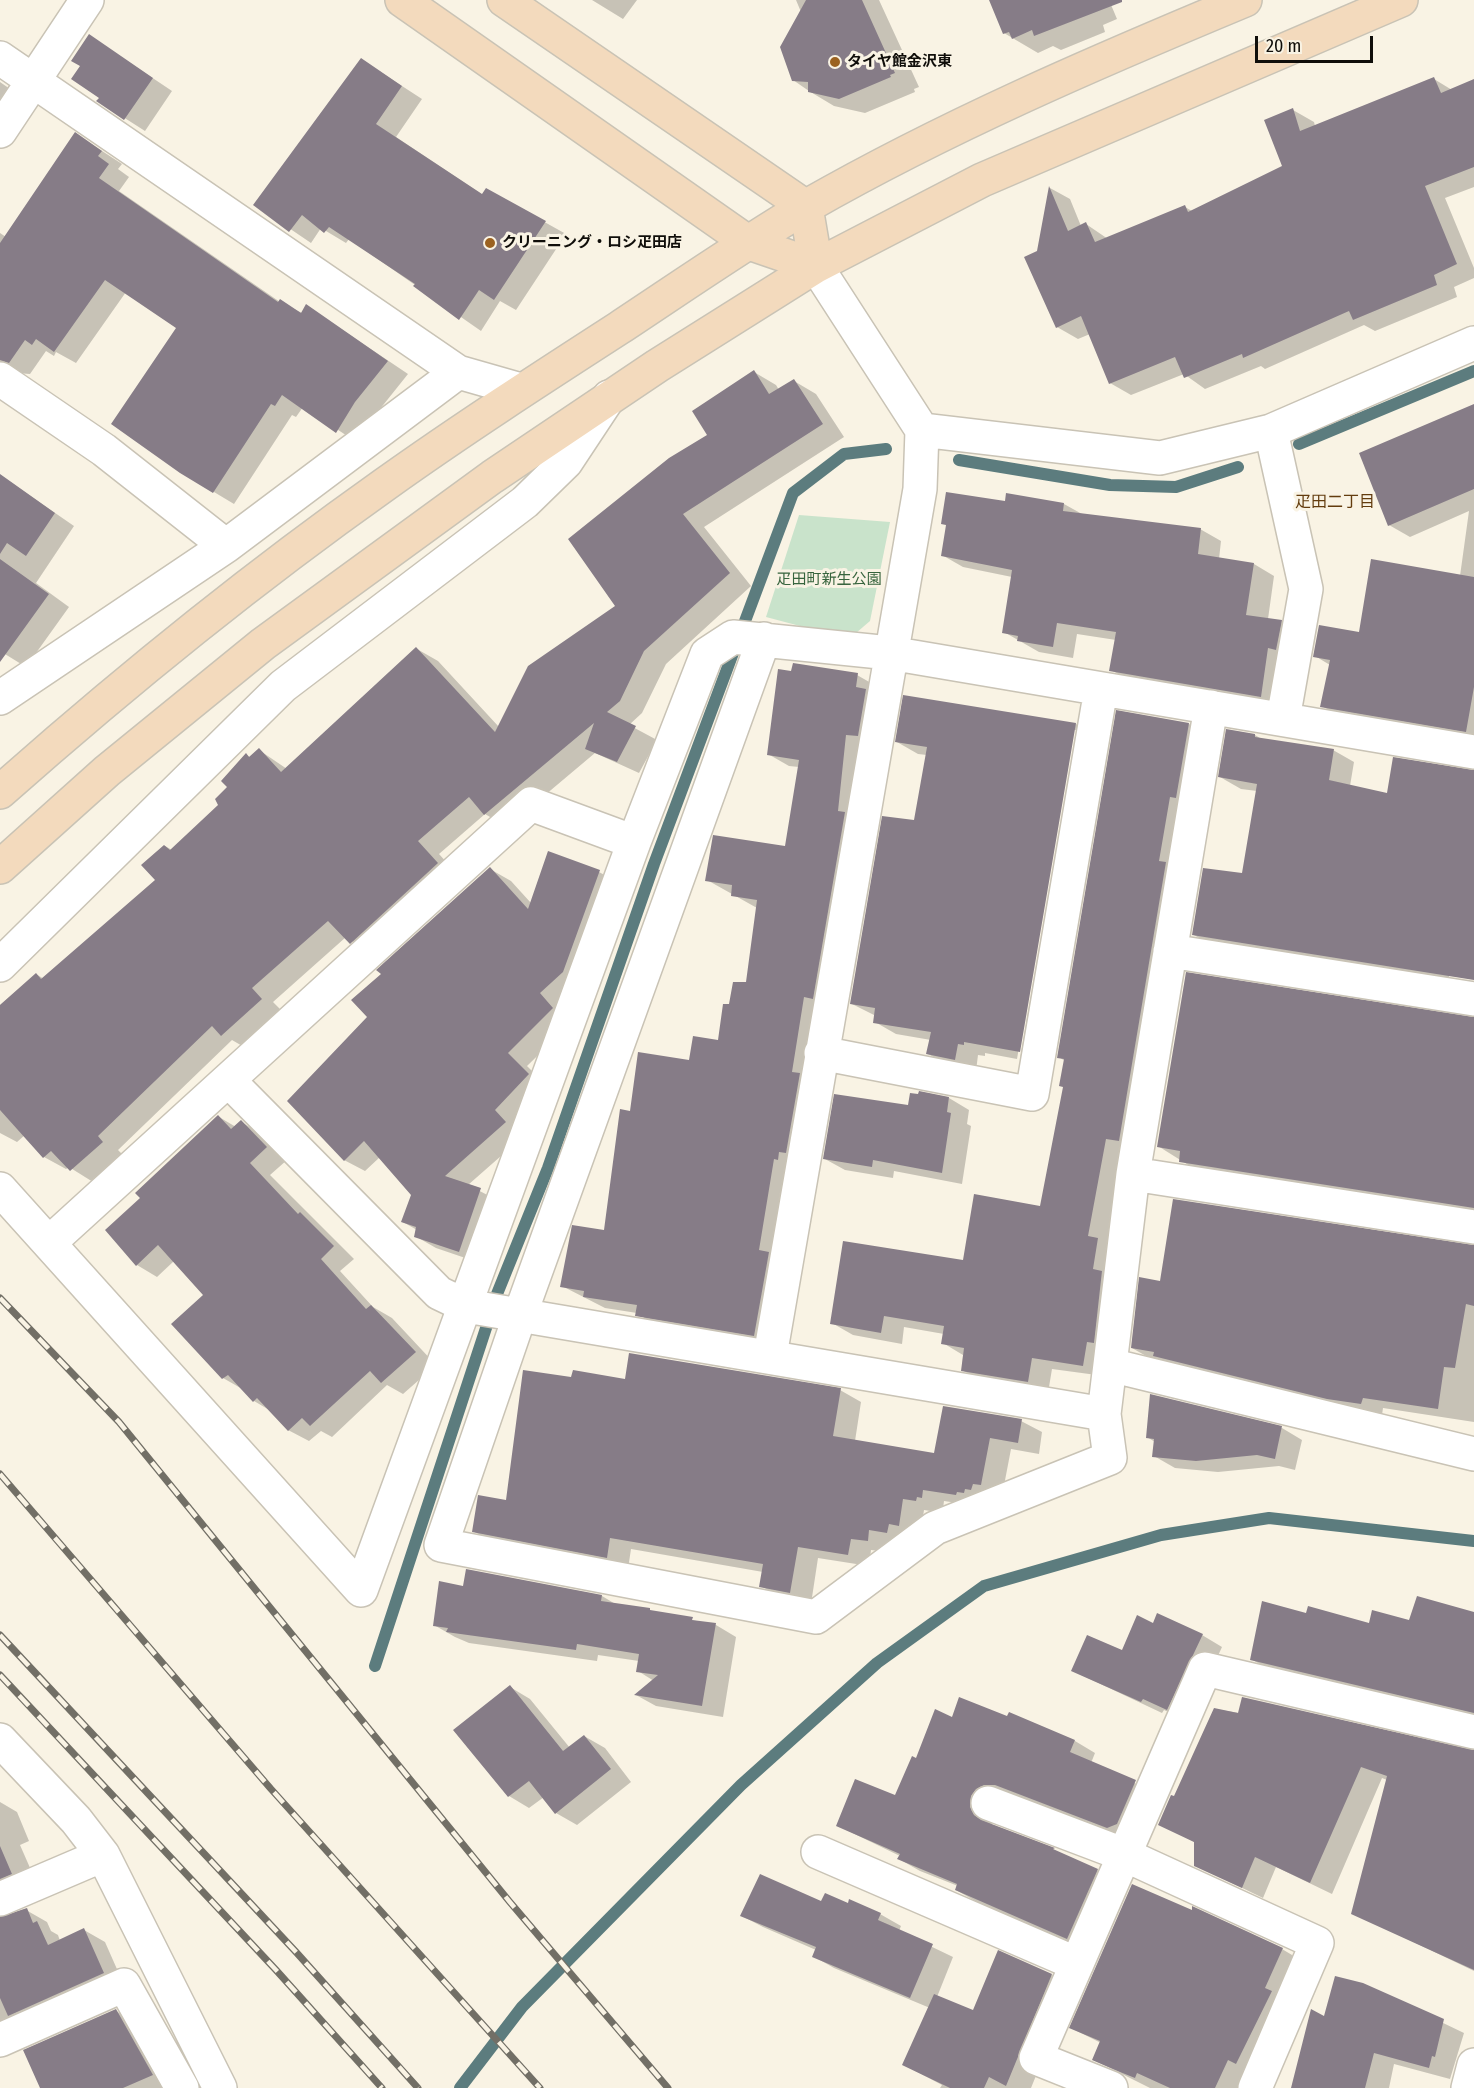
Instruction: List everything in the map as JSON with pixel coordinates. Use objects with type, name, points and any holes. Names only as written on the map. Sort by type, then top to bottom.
[{"type":"street","points":[[0,131],[87,0]]},
{"type":"street","points":[[402,0],[749,243],[816,266]]},
{"type":"street","points":[[504,0],[806,207],[816,266],[922,430],[920,489],[770,1356]]},
{"type":"street","points":[[0,792],[98,706],[261,576],[383,486],[521,390],[749,243],[806,207],[935,138],[1036,90],[1245,0]]},
{"type":"street","points":[[0,867],[107,771],[263,644],[492,477],[609,398],[816,266],[982,180],[1401,0]]},
{"type":"street","points":[[0,58],[458,372],[521,390]]},
{"type":"street","points":[[922,430],[1160,458],[1271,431],[1474,343]]},
{"type":"street","points":[[3,691],[226,546],[458,372]]},
{"type":"street","points":[[0,379],[104,450],[226,546]]},
{"type":"street","points":[[0,965],[283,686],[525,502],[566,462],[609,398]]},
{"type":"street","points":[[1271,431],[1306,590],[1282,719]]},
{"type":"street","points":[[750,638],[441,1545],[816,1617],[935,1528],[1110,1458],[1104,1414],[1133,1174],[1211,707]]},
{"type":"street","points":[[0,1189],[361,1590],[634,842],[707,654],[750,638],[890,653],[1474,752]]},
{"type":"street","points":[[821,1053],[1032,1094],[1101,689]]},
{"type":"street","points":[[50,1242],[531,804],[634,842]]},
{"type":"street","points":[[1170,951],[1474,999]]},
{"type":"street","points":[[229,1081],[439,1293],[466,1306],[1104,1414]]},
{"type":"street","points":[[1133,1174],[1474,1227]]},
{"type":"street","points":[[1110,1365],[1474,1454]]},
{"type":"street","points":[[1111,2088],[1036,2058],[1205,1669],[1474,1732]]},
{"type":"street","points":[[0,1740],[76,1820],[103,1855],[215,2086]]},
{"type":"street","points":[[988,1803],[1125,1855],[1317,1943],[1256,2088]]},
{"type":"street","points":[[818,1852],[1077,1964]]},
{"type":"street","points":[[0,1899],[103,1855]]},
{"type":"street","points":[[0,2040],[124,1985],[182,2088]]},
{"type":"street","points":[[1468,2088],[1474,2065]]},
{"type":"green space","name":"疋田町新生公園","points":[[799,515],[890,522],[870,621],[849,639],[766,617]]},
{"type":"building","name":"タイヤ館金沢東","points":[[806,0],[862,0],[895,73],[890,75],[891,77],[839,99],[808,92],[808,82],[792,81],[780,47]]},
{"type":"building","points":[[989,0],[1122,0],[1122,2],[1034,36],[1032,30],[1012,39],[1009,32],[1003,34]]},
{"type":"building","points":[[89,34],[153,78],[124,120],[96,101],[99,98],[71,79],[80,66],[71,61]]},
{"type":"building","points":[[361,58],[402,86],[376,124],[482,194],[486,188],[546,221],[494,300],[479,290],[459,320],[413,286],[415,284],[329,227],[324,233],[302,215],[289,232],[253,205]]},
{"type":"building","points":[[1434,77],[1441,93],[1474,79],[1474,167],[1425,186],[1457,264],[1434,275],[1437,285],[1353,320],[1349,311],[1243,358],[1242,354],[1184,378],[1175,357],[1109,384],[1081,316],[1056,328],[1024,257],[1037,251],[1049,186],[1068,231],[1086,222],[1095,242],[1185,205],[1188,212],[1282,166],[1264,120],[1293,108],[1300,131]]},
{"type":"building","points":[[75,132],[102,151],[98,156],[109,164],[99,178],[278,302],[280,299],[301,313],[306,304],[388,361],[355,402],[336,433],[282,395],[275,406],[271,404],[213,493],[180,473],[111,424],[176,328],[105,280],[54,352],[36,339],[32,345],[25,340],[9,363],[0,360],[0,243]]},
{"type":"building","points":[[754,370],[769,394],[794,379],[823,424],[683,514],[730,573],[644,651],[620,701],[607,712],[636,726],[617,762],[585,749],[594,723],[484,815],[469,797],[418,841],[438,863],[350,944],[328,921],[252,988],[262,999],[221,1036],[212,1026],[98,1136],[103,1142],[70,1171],[51,1151],[43,1158],[0,1110],[0,1005],[36,973],[41,979],[155,880],[141,865],[164,845],[170,850],[218,805],[215,799],[227,787],[221,781],[246,753],[249,757],[259,748],[281,772],[416,647],[495,732],[528,666],[615,606],[568,539],[669,458],[707,435],[692,411]]},
{"type":"building","points":[[1474,404],[1474,489],[1388,526],[1359,453]]},
{"type":"building","points":[[0,474],[55,513],[26,556],[7,543],[0,554]]},
{"type":"building","points":[[946,492],[1005,501],[1006,493],[1064,503],[1063,511],[1201,528],[1198,554],[1254,563],[1246,615],[1282,620],[1276,650],[1268,648],[1261,697],[1109,671],[1116,632],[1057,623],[1053,647],[1017,641],[1018,636],[1002,633],[1012,570],[941,556],[946,525],[941,524]]},
{"type":"building","points":[[0,559],[49,594],[0,662]]},
{"type":"building","points":[[1371,559],[1474,577],[1474,687],[1466,732],[1320,707],[1330,660],[1313,657],[1319,625],[1359,632]]},
{"type":"building","points":[[793,663],[858,673],[856,687],[866,689],[858,736],[846,735],[838,811],[845,812],[813,999],[804,997],[792,1072],[800,1073],[786,1153],[779,1152],[778,1160],[774,1159],[759,1250],[769,1252],[754,1336],[635,1316],[637,1305],[583,1297],[584,1291],[560,1287],[572,1225],[604,1230],[620,1109],[630,1111],[638,1052],[689,1060],[693,1036],[718,1040],[723,1004],[729,1004],[733,982],[746,982],[757,900],[731,896],[732,885],[705,881],[713,835],[785,846],[799,760],[767,755],[778,669],[791,671]]},
{"type":"building","points":[[903,695],[1076,723],[1020,1052],[964,1042],[964,1045],[958,1044],[955,1060],[926,1054],[931,1032],[873,1023],[875,1008],[850,1004],[882,816],[914,820],[927,747],[895,742]]},
{"type":"building","points":[[1116,710],[1189,723],[1176,798],[1170,797],[1159,861],[1166,862],[1119,1141],[1106,1139],[1088,1236],[1098,1238],[1093,1269],[1102,1271],[1094,1343],[1087,1342],[1083,1366],[1032,1358],[1028,1382],[961,1371],[964,1348],[941,1344],[944,1326],[884,1316],[881,1333],[830,1324],[843,1241],[963,1260],[974,1194],[1040,1206],[1063,1087],[1059,1086],[1064,1059],[1057,1058]]},
{"type":"building","points":[[1226,729],[1255,734],[1255,737],[1334,749],[1329,780],[1387,793],[1393,757],[1474,770],[1474,980],[1192,935],[1203,868],[1242,873],[1257,784],[1218,777]]},
{"type":"building","points":[[548,851],[600,870],[563,972],[540,993],[553,1008],[508,1053],[529,1074],[495,1110],[506,1122],[445,1176],[481,1188],[459,1252],[414,1237],[416,1227],[401,1222],[411,1195],[364,1141],[344,1161],[287,1101],[367,1017],[351,1000],[381,974],[376,970],[490,867],[528,909]]},
{"type":"building","points":[[1186,972],[1474,1017],[1474,1208],[1179,1162],[1180,1151],[1157,1147]]},
{"type":"building","points":[[919,1091],[949,1097],[947,1112],[951,1113],[942,1173],[873,1160],[872,1167],[823,1159],[834,1094],[908,1105],[910,1093],[918,1094]]},
{"type":"building","points":[[218,1115],[231,1129],[241,1120],[267,1147],[250,1163],[298,1214],[300,1212],[334,1246],[321,1259],[366,1309],[371,1305],[416,1352],[381,1383],[370,1371],[310,1426],[302,1418],[288,1431],[257,1398],[253,1402],[228,1375],[222,1379],[171,1324],[203,1295],[158,1245],[136,1266],[105,1230],[140,1198],[135,1193]]},
{"type":"building","points":[[1173,1199],[1474,1245],[1474,1306],[1466,1304],[1455,1368],[1444,1367],[1438,1409],[1363,1398],[1361,1404],[1327,1399],[1153,1356],[1154,1352],[1131,1348],[1139,1277],[1160,1281]]},
{"type":"building","points":[[629,1353],[841,1388],[833,1436],[934,1453],[943,1406],[1022,1419],[1018,1443],[990,1438],[981,1485],[973,1484],[971,1490],[965,1489],[964,1493],[957,1492],[956,1495],[923,1490],[922,1498],[917,1497],[916,1501],[903,1499],[899,1526],[889,1524],[887,1533],[869,1530],[868,1541],[851,1539],[848,1555],[798,1547],[790,1593],[759,1587],[763,1564],[610,1538],[607,1558],[472,1532],[478,1495],[506,1500],[523,1370],[571,1377],[573,1370],[625,1379]]},
{"type":"building","points":[[1150,1394],[1282,1426],[1275,1459],[1257,1455],[1196,1461],[1152,1457],[1154,1439],[1146,1438]]},
{"type":"building","points":[[466,1569],[602,1595],[601,1601],[650,1608],[650,1610],[693,1617],[692,1620],[716,1623],[702,1706],[634,1695],[658,1675],[636,1672],[639,1654],[577,1644],[576,1650],[446,1632],[448,1628],[433,1626],[439,1581],[463,1586]]},
{"type":"building","points":[[1417,1596],[1474,1612],[1474,1713],[1250,1660],[1262,1601],[1306,1613],[1308,1606],[1369,1623],[1372,1610],[1409,1620]]},
{"type":"building","points":[[1157,1613],[1203,1634],[1167,1710],[1143,1699],[1141,1702],[1071,1671],[1087,1635],[1122,1650],[1137,1615],[1153,1623]]},
{"type":"building","points":[[510,1685],[563,1751],[584,1735],[611,1769],[555,1814],[529,1781],[508,1797],[453,1730]]},
{"type":"building","points":[[959,1697],[1007,1716],[1009,1712],[1075,1740],[1070,1752],[1136,1780],[1117,1824],[1107,1828],[995,1785],[984,1785],[976,1789],[971,1796],[970,1807],[974,1815],[981,1820],[1055,1848],[1053,1849],[1098,1869],[1067,1939],[955,1890],[957,1884],[897,1859],[900,1854],[836,1826],[855,1779],[895,1795],[912,1756],[916,1758],[935,1709],[952,1717]]},
{"type":"building","points":[[1242,1697],[1474,1750],[1474,1970],[1351,1914],[1387,1776],[1361,1767],[1310,1883],[1255,1857],[1242,1888],[1194,1866],[1194,1842],[1158,1825],[1171,1795],[1174,1796],[1214,1708],[1238,1713]]},
{"type":"building","points":[[0,1846],[12,1874],[0,1879]]},
{"type":"building","points":[[760,1874],[821,1901],[825,1893],[848,1903],[849,1899],[881,1913],[878,1920],[933,1944],[910,1998],[812,1957],[816,1947],[740,1916]]},
{"type":"building","points":[[1132,1884],[1192,1910],[1192,1906],[1283,1948],[1265,1988],[1272,1991],[1236,2064],[1228,2060],[1215,2088],[1170,2088],[1137,2073],[1135,2078],[1120,2072],[1092,2060],[1100,2041],[1069,2028]]},
{"type":"building","points":[[27,1908],[33,1923],[37,1921],[48,1945],[84,1928],[104,1973],[8,2016],[0,1998],[0,1917]]},
{"type":"building","points":[[998,1950],[1052,1974],[1006,2086],[989,2077],[984,2088],[950,2088],[902,2065],[934,1994],[973,2010]]},
{"type":"building","points":[[1335,1976],[1363,1983],[1444,2019],[1435,2057],[1432,2056],[1429,2068],[1374,2053],[1365,2088],[1291,2088],[1311,2009],[1324,2016]]},
{"type":"building","points":[[116,2009],[153,2075],[123,2088],[40,2088],[23,2050]]},
{"type":"waterway","points":[[1299,444],[1474,371]]},
{"type":"waterway","points":[[497,1294],[548,1168],[654,864],[793,493],[844,454],[886,449]]},
{"type":"waterway","points":[[959,460],[1110,485],[1176,487],[1238,467]]},
{"type":"waterway","points":[[375,1666],[487,1325]]},
{"type":"waterway","points":[[460,2088],[522,2007],[741,1785],[877,1663],[984,1586],[1161,1535],[1269,1518],[1474,1541]]},
{"type":"railway","points":[[0,1298],[119,1422],[509,1901],[668,2088]]},
{"type":"railway","points":[[0,1474],[271,1789],[540,2088]]},
{"type":"railway","points":[[0,1635],[296,1952],[418,2088]]},
{"type":"railway","points":[[0,1675],[276,1970],[382,2088]]},
{"type":"place","name":"タイヤ館金沢東","points":[[835,62]]},
{"type":"place","name":"クリーニング・ロシ疋田店","points":[[490,243]]},
{"type":"district","name":"疋田二丁目","points":[[1335,503]]}]
